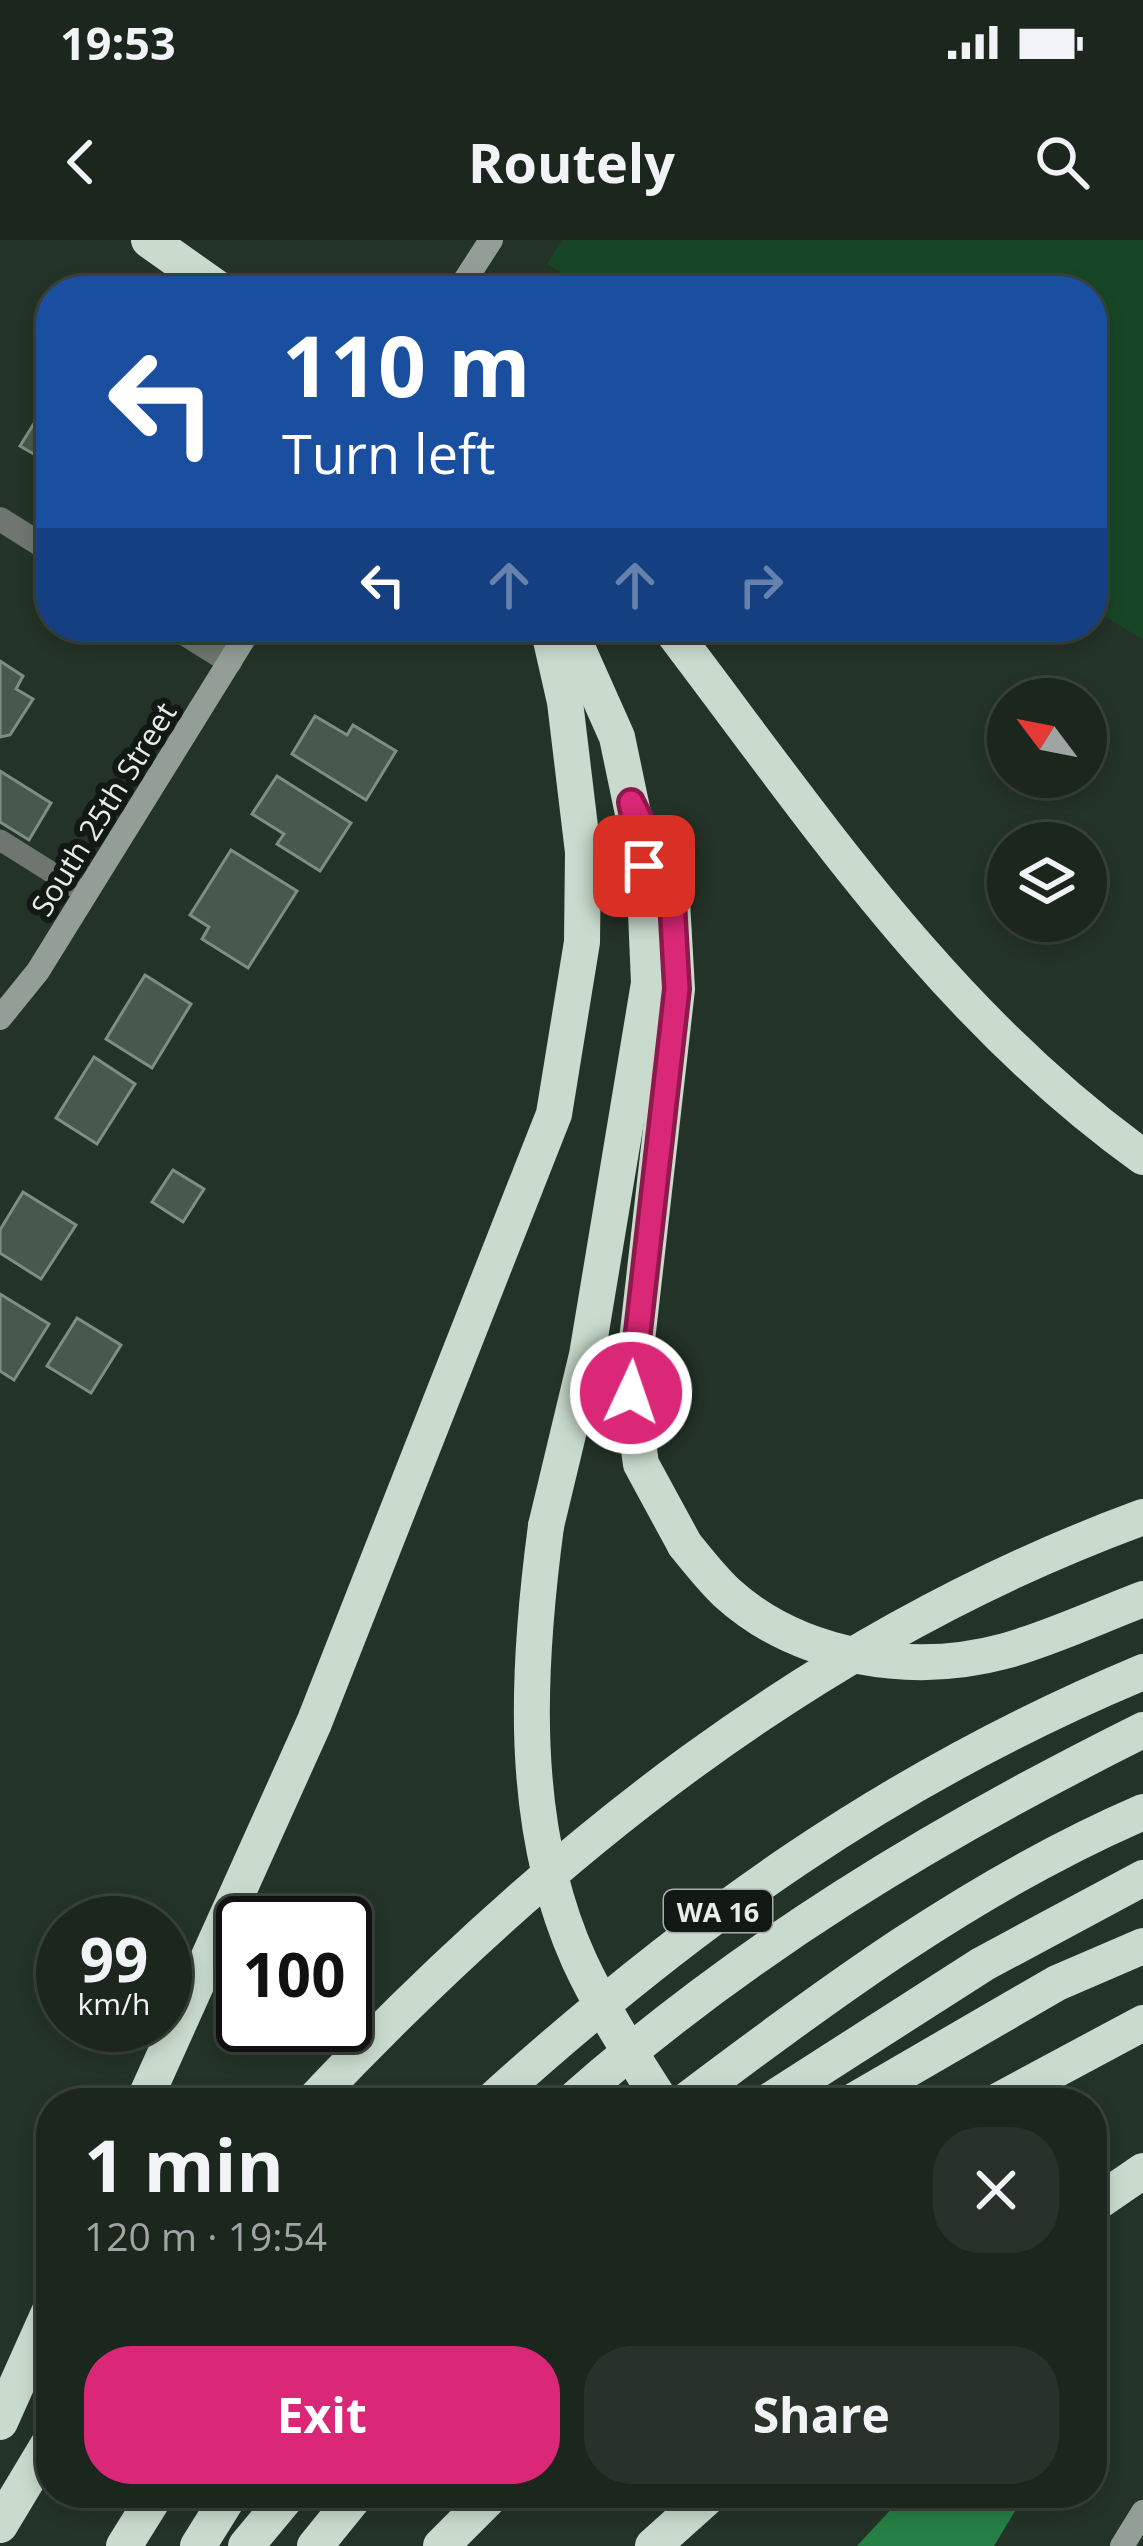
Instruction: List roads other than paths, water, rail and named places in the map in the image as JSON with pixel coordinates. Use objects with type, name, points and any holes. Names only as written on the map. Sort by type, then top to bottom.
[{"type":"highway","points":[[149,240],[200,276]]},
{"type":"highway","points":[[150,2088],[314,1723],[554,1114],[582,942],[583,852],[566,702],[552,642]]},
{"type":"highway","points":[[575,642],[617,737],[644,866],[649,983],[587,1355],[546,1526],[533,1621],[531,1743],[546,1850],[578,1957],[653,2088]]},
{"type":"highway","points":[[680,642],[913,946],[1010,1051],[1143,1157]]},
{"type":"highway","points":[[631,802],[671,884],[677,989],[631,1393],[641,1464],[685,1545],[727,1593],[765,1620],[818,1644],[882,1662],[940,1664],[1006,1651],[1143,1599]]},
{"type":"highway","points":[[324,2088],[428,1979],[611,1822],[711,1746],[805,1681],[958,1596],[1143,1517]]},
{"type":"highway","name":"WA 16","points":[[507,2088],[657,1959],[789,1858],[971,1751],[1143,1672]]},
{"type":"highway","points":[[587,2088],[645,2036],[865,1880],[1001,1801],[1143,1730]]},
{"type":"highway","points":[[702,2088],[788,2022],[948,1918],[1143,1812]]},
{"type":"highway","points":[[789,2088],[982,1964],[1143,1878]]},
{"type":"highway","points":[[876,2088],[1057,1983],[1143,1946]]},
{"type":"highway","points":[[1022,2088],[1143,2024]]},
{"type":"highway","points":[[1107,2196],[1143,2171]]},
{"type":"highway","points":[[0,2422],[36,2342]]},
{"type":"highway","points":[[0,2525],[36,2465]]},
{"type":"highway","points":[[124,2546],[148,2508]]},
{"type":"highway","points":[[198,2546],[222,2508]]},
{"type":"highway","points":[[246,2546],[278,2508]]},
{"type":"highway","points":[[315,2546],[346,2508]]},
{"type":"highway","points":[[441,2546],[479,2508]]},
{"type":"highway","points":[[653,2546],[695,2508]]},
{"type":"street","points":[[467,276],[491,240]]},
{"type":"street","points":[[0,519],[36,542]]},
{"type":"street","points":[[198,642],[230,662]]},
{"type":"street","name":"South 25th Street","points":[[0,1018],[25,991],[242,642]]},
{"type":"street","points":[[1122,2546],[1143,2512]]},
{"type":"lane","points":[[0,840],[86,894]]}]
